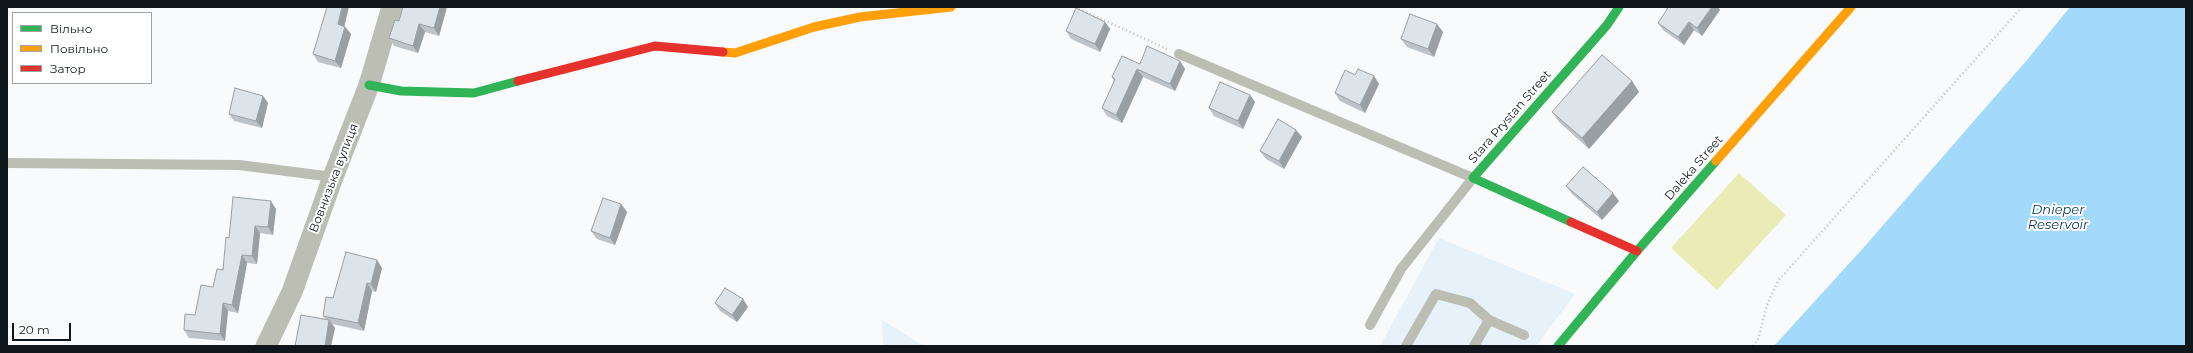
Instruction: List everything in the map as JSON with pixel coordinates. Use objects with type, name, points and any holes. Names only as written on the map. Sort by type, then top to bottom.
[{"type":"street","name":"Вовнизька вулиця","points":[[266,346],[292,292],[333,177],[369,85],[392,7]]},
{"type":"street","points":[[369,85],[401,91],[474,93],[655,46],[735,53],[814,26],[860,17],[950,7]]},
{"type":"street","name":"Stara Prystan Street","points":[[1619,7],[1607,25],[1473,178],[1637,251]]},
{"type":"street","name":"Daleka Street","points":[[1558,346],[1637,251],[1851,7]]},
{"type":"lane","points":[[1179,54],[1473,178],[1401,269],[1370,325]]},
{"type":"lane","points":[[7,163],[239,165],[333,177]]},
{"type":"lane","points":[[1406,346],[1436,294],[1470,303],[1489,320],[1524,335]]},
{"type":"lane","points":[[1474,346],[1489,320]]},
{"type":"path","points":[[1075,7],[1179,54]]},
{"type":"path","points":[[1753,346],[1758,339],[1767,305],[1778,281],[2022,7]]},
{"type":"shaded area","points":[[1439,238],[1575,294],[1536,346],[1380,346]]},
{"type":"shaded area","points":[[882,320],[924,346],[883,346]]},
{"type":"green space","points":[[1739,173],[1786,215],[1717,290],[1671,248]]},
{"type":"water","name":"Dnieper Reservoir","points":[[2070,7],[2186,7],[2186,346],[1774,346],[1865,246],[2027,60]]},
{"type":"building","points":[[327,7],[342,7],[338,24],[345,27],[335,61],[313,54]]},
{"type":"building","points":[[403,7],[440,7],[434,28],[419,24],[413,46],[389,38],[395,20],[399,21]]},
{"type":"building","points":[[1666,7],[1712,7],[1697,28],[1689,22],[1678,37],[1658,23],[1668,8]]},
{"type":"building","points":[[1076,8],[1105,22],[1095,44],[1066,31]]},
{"type":"building","points":[[1410,14],[1437,24],[1428,49],[1401,39]]},
{"type":"building","points":[[1147,46],[1180,61],[1170,84],[1137,69],[1116,115],[1102,108],[1115,79],[1112,77],[1122,56],[1140,64]]},
{"type":"building","points":[[1602,55],[1632,81],[1582,138],[1552,112]]},
{"type":"building","points":[[1358,69],[1374,76],[1360,105],[1335,93],[1345,70],[1355,75]]},
{"type":"building","points":[[1220,82],[1250,95],[1238,121],[1209,108]]},
{"type":"building","points":[[235,88],[263,96],[256,121],[229,114]]},
{"type":"building","points":[[1278,119],[1296,130],[1279,161],[1260,151]]},
{"type":"building","points":[[1583,167],[1613,193],[1597,212],[1566,186]]},
{"type":"building","points":[[233,197],[271,201],[268,227],[255,226],[252,256],[242,255],[232,305],[223,303],[220,334],[184,330],[185,314],[195,315],[201,285],[213,287],[217,269],[223,270],[226,237],[229,238]]},
{"type":"building","points":[[603,198],[621,204],[610,238],[591,231]]},
{"type":"building","points":[[346,252],[377,260],[371,284],[367,283],[358,323],[323,316],[326,297],[333,298]]},
{"type":"building","points":[[725,288],[743,299],[732,315],[715,303]]},
{"type":"building","points":[[301,315],[329,320],[325,346],[295,346]]},
{"type":"traffic: fast","points":[[1571,222],[1473,178],[1607,25],[1619,7]]},
{"type":"traffic: fast","points":[[369,85],[401,91],[474,93],[518,81]]},
{"type":"traffic: fast","points":[[1558,346],[1637,251],[1716,161]]},
{"type":"traffic: slow","points":[[723,52],[735,53],[814,27],[860,17],[951,7]]},
{"type":"traffic: slow","points":[[1716,161],[1851,7]]},
{"type":"traffic: jam","points":[[518,81],[655,46],[723,52]]},
{"type":"traffic: jam","points":[[1571,222],[1637,251]]}]
